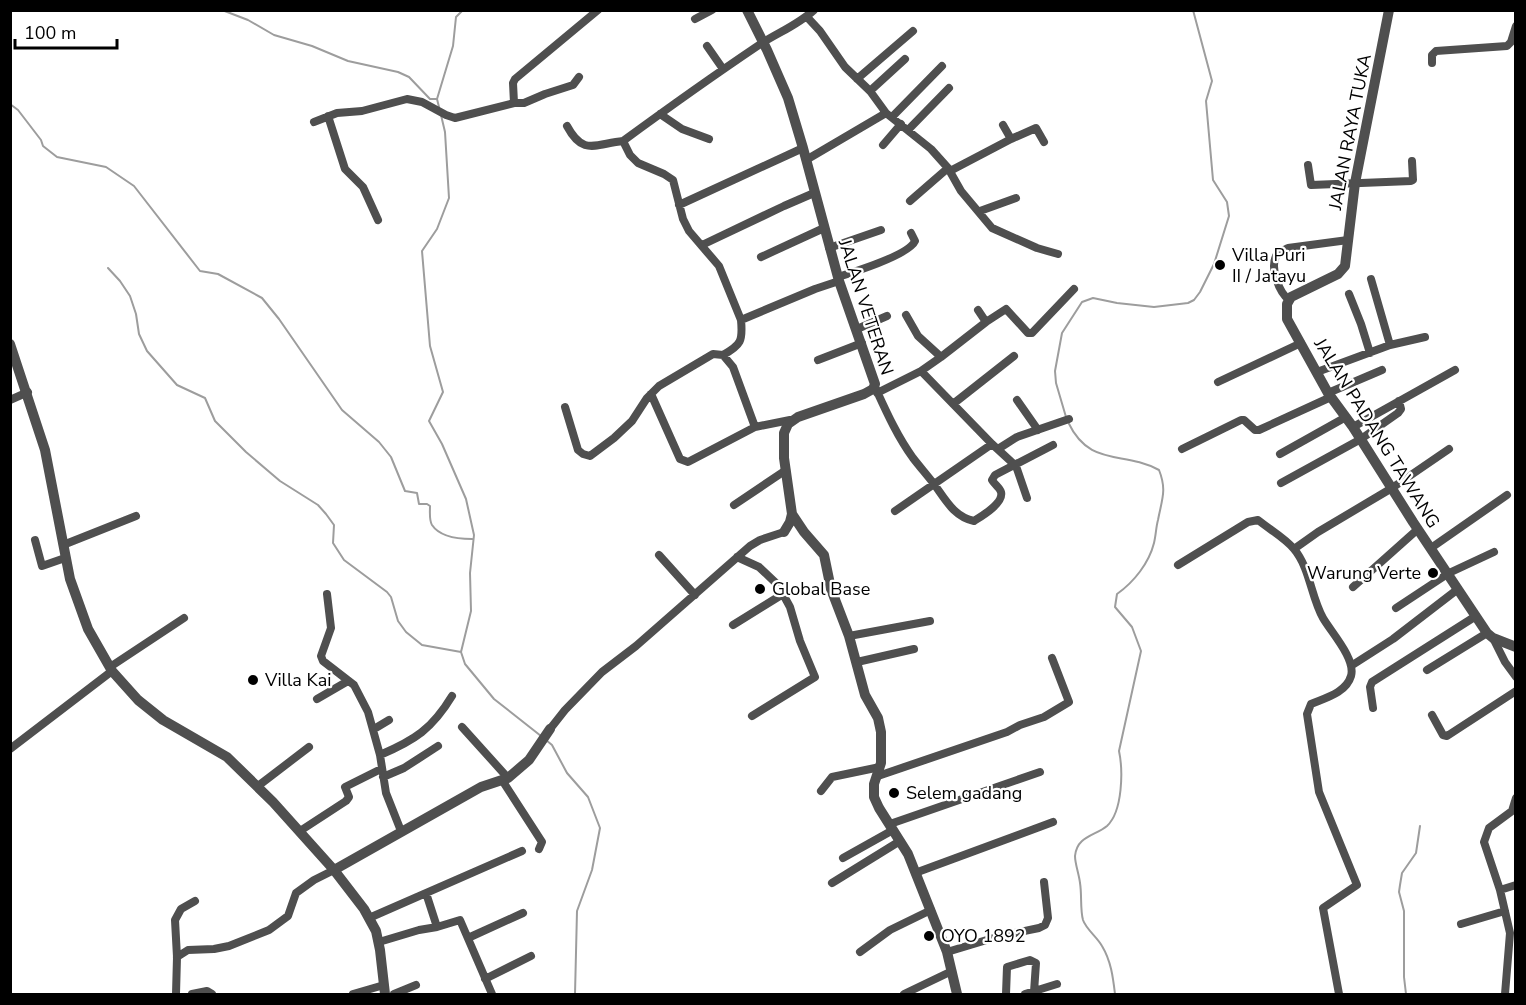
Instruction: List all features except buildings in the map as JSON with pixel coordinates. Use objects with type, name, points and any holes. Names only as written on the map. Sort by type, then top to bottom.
[{"type":"street","points":[[514,103],[513,83],[515,80],[598,10]]},
{"type":"street","points":[[695,19],[712,10]]},
{"type":"street","name":"JALAN VETERAN","points":[[747,10],[788,98],[829,248],[875,381],[876,390],[790,420]]},
{"type":"street","name":"JALAN RAYA TUKA","points":[[1289,300],[1297,293],[1338,274],[1342,271],[1347,259],[1355,183],[1389,10]]},
{"type":"street","points":[[567,126],[577,142],[587,146],[623,141],[723,69],[810,14],[845,67],[870,91],[889,115],[932,149],[949,170],[961,191],[992,228],[1037,248],[1058,254]]},
{"type":"street","points":[[1432,63],[1433,53],[1436,51],[1507,46],[1511,42],[1515,26]]},
{"type":"street","points":[[857,79],[914,31]]},
{"type":"street","points":[[707,46],[723,69]]},
{"type":"street","points":[[870,91],[905,59]]},
{"type":"street","points":[[806,160],[889,115],[942,66]]},
{"type":"street","points":[[314,122],[342,112],[362,111],[407,99],[434,106],[446,115],[455,118],[514,103],[524,103],[545,94],[574,88],[579,77]]},
{"type":"street","points":[[883,145],[949,88]]},
{"type":"street","points":[[660,114],[682,129],[709,139]]},
{"type":"street","points":[[328,116],[345,169],[363,187],[378,220]]},
{"type":"street","points":[[1003,125],[1011,140]]},
{"type":"street","points":[[910,201],[949,170],[1036,128],[1044,142]]},
{"type":"street","points":[[623,141],[630,155],[638,163],[673,180],[683,219],[689,231],[719,266],[741,320],[742,334],[736,348],[723,356]]},
{"type":"street","points":[[679,205],[803,148]]},
{"type":"street","points":[[1308,165],[1311,185],[1411,181],[1413,180],[1412,161]]},
{"type":"street","points":[[702,245],[814,193]]},
{"type":"street","points":[[980,211],[1016,198]]},
{"type":"street","points":[[761,257],[824,228]]},
{"type":"street","points":[[829,248],[881,230]]},
{"type":"street","points":[[741,320],[886,260],[915,244],[911,233]]},
{"type":"street","points":[[1289,300],[1278,288],[1275,264],[1280,252],[1288,248],[1348,240]]},
{"type":"street","points":[[1371,279],[1390,345]]},
{"type":"street","points":[[1053,445],[995,475],[992,480],[1002,496],[989,511],[974,521],[968,520],[947,505],[934,484],[912,457],[876,390],[921,371],[1006,309],[1028,333],[1032,333],[1074,289]]},
{"type":"street","points":[[1349,294],[1370,352]]},
{"type":"street","name":"JALAN PADANG TAWANG","points":[[1289,300],[1287,319],[1330,395],[1492,637]]},
{"type":"street","points":[[978,310],[986,322]]},
{"type":"street","points":[[906,315],[918,336],[941,357]]},
{"type":"street","points":[[857,329],[887,316]]},
{"type":"street","points":[[1317,372],[1390,345],[1425,337]]},
{"type":"street","points":[[818,360],[862,343]]},
{"type":"street","points":[[1218,382],[1301,343]]},
{"type":"street","points":[[10,344],[28,392],[45,450],[65,558],[76,601],[88,629],[111,669],[129,692],[147,709],[227,757],[258,786],[334,870],[369,918],[379,942],[384,990],[353,994]]},
{"type":"street","points":[[565,407],[578,450],[591,456],[632,421],[659,386],[713,354],[723,356],[733,367],[755,427]]},
{"type":"street","points":[[952,404],[1014,356]]},
{"type":"street","points":[[1182,449],[1240,420],[1245,420],[1255,430],[1259,430],[1382,370]]},
{"type":"street","points":[[1353,427],[1455,370]]},
{"type":"street","points":[[921,371],[1016,466],[1027,498]]},
{"type":"street","points":[[10,400],[28,392]]},
{"type":"street","points":[[651,394],[680,459],[684,462],[755,427],[790,420]]},
{"type":"street","points":[[1017,400],[1038,430]]},
{"type":"street","points":[[1281,483],[1361,439],[1398,413],[1401,409],[1399,401]]},
{"type":"street","points":[[1280,454],[1346,417]]},
{"type":"street","points":[[894,511],[995,447],[1069,419]]},
{"type":"street","points":[[790,420],[784,433],[792,514],[824,555],[831,589],[849,636],[865,695],[878,718],[881,732],[879,771],[874,784],[874,796],[900,841],[931,910],[947,952],[957,994]]},
{"type":"street","points":[[1294,549],[1392,488],[1449,449]]},
{"type":"street","points":[[734,505],[786,470]]},
{"type":"street","points":[[1431,548],[1507,495]]},
{"type":"street","points":[[784,532],[792,514]]},
{"type":"street","points":[[63,545],[136,516]]},
{"type":"street","points":[[1178,565],[1258,520],[1294,549],[1322,616],[1352,668],[1352,675],[1344,688],[1336,694],[1311,704],[1306,714],[1319,792],[1357,885],[1323,908],[1339,994]]},
{"type":"street","points":[[1353,587],[1418,529]]},
{"type":"street","points":[[177,957],[188,950],[229,946],[268,930],[288,916],[296,893],[314,880],[481,787],[505,779],[529,760],[565,710],[602,672],[636,646],[737,557],[760,540],[784,532],[804,532]]},
{"type":"street","points":[[35,540],[42,566],[65,558]]},
{"type":"street","points":[[1396,608],[1449,573],[1494,552]]},
{"type":"street","points":[[659,555],[695,595]]},
{"type":"street","points":[[737,557],[759,567],[778,585],[790,607],[800,641],[815,677],[752,716]]},
{"type":"street","points":[[1354,664],[1393,639],[1458,589]]},
{"type":"street","points":[[327,594],[331,628],[321,656],[323,661],[354,685],[368,712],[380,754],[386,794],[401,831]]},
{"type":"street","points":[[733,625],[783,594]]},
{"type":"street","points":[[1373,708],[1370,687],[1372,682],[1476,616]]},
{"type":"street","points":[[10,749],[111,669],[184,618]]},
{"type":"street","points":[[849,636],[930,621]]},
{"type":"street","points":[[1492,637],[1515,647]]},
{"type":"street","points":[[1427,670],[1492,637]]},
{"type":"street","points":[[1492,637],[1515,677]]},
{"type":"street","points":[[857,662],[914,648]]},
{"type":"street","points":[[821,791],[832,777],[849,772],[879,771],[1007,732],[1070,705],[1052,658]]},
{"type":"street","points":[[317,699],[348,681]]},
{"type":"street","points":[[1432,715],[1443,735],[1447,736],[1515,691]]},
{"type":"street","points":[[380,754],[406,744],[429,727],[438,718],[452,696]]},
{"type":"street","points":[[374,729],[389,720]]},
{"type":"street","points":[[462,727],[505,779],[542,842],[539,849]]},
{"type":"street","points":[[300,831],[346,801],[349,797],[345,787],[382,773],[404,768],[438,746]]},
{"type":"street","points":[[258,786],[309,747]]},
{"type":"street","points":[[843,858],[892,827],[1040,772]]},
{"type":"street","points":[[1505,994],[1510,933],[1500,890],[1484,842],[1489,828],[1512,811],[1515,798]]},
{"type":"street","points":[[915,873],[1053,822]]},
{"type":"street","points":[[832,883],[900,841]]},
{"type":"street","points":[[369,918],[522,851]]},
{"type":"street","points":[[947,952],[1045,925],[1048,918],[1044,882]]},
{"type":"street","points":[[1500,890],[1515,885]]},
{"type":"street","points":[[426,893],[437,927]]},
{"type":"street","points":[[176,994],[175,920],[181,909],[195,901]]},
{"type":"street","points":[[860,952],[891,930],[931,910]]},
{"type":"street","points":[[1461,924],[1505,911]]},
{"type":"street","points":[[468,938],[523,913]]},
{"type":"street","points":[[379,942],[460,920],[492,994]]},
{"type":"street","points":[[485,979],[531,956]]},
{"type":"street","points":[[1006,994],[1007,967],[1030,960],[1036,963],[1034,992]]},
{"type":"street","points":[[904,994],[952,971]]},
{"type":"street","points":[[1025,994],[1057,984]]},
{"type":"street","points":[[394,994],[416,985]]},
{"type":"street","points":[[192,994],[207,991],[212,994]]},
{"type":"waterway","points":[[222,10],[248,20],[274,35],[312,46],[348,61],[398,72],[409,77],[430,99],[437,99]]},
{"type":"waterway","points":[[439,107],[437,99],[453,46],[456,17],[463,10]]},
{"type":"waterway","points":[[1066,417],[1056,383],[1055,371],[1062,333],[1082,302],[1093,298],[1154,307],[1188,303],[1194,300],[1214,264],[1229,216],[1227,202],[1213,180],[1206,101],[1212,81],[1193,10]]},
{"type":"waterway","points":[[10,104],[18,110],[43,146],[57,157],[106,167],[134,186],[200,271],[218,274],[262,298],[342,410],[379,442],[391,457],[405,491],[417,493],[419,504],[430,506],[432,525],[440,532],[450,536],[472,539]]},
{"type":"waterway","points":[[441,115],[445,132],[449,198],[437,229],[422,251],[430,346],[443,392],[429,421],[442,444],[466,499],[474,535],[470,573],[471,611],[461,652],[465,664],[494,699],[541,736]]},
{"type":"waterway","points":[[108,268],[130,296],[139,334],[147,351],[177,385],[205,398],[215,421],[246,452],[280,481],[318,505],[334,525],[333,543],[344,560],[387,592],[391,597],[398,621],[406,632],[422,645],[461,652]]},
{"type":"waterway","points":[[1068,422],[1086,446],[1108,456],[1145,464],[1159,470],[1163,483],[1152,550],[1140,572],[1117,594],[1115,607],[1132,627],[1141,651],[1119,751],[1121,769],[1119,801],[1107,826],[1083,840],[1076,849],[1075,856],[1081,888],[1083,920],[1108,957],[1115,994]]},
{"type":"waterway","points":[[546,740],[552,745],[567,773],[588,797],[600,828],[592,870],[577,911],[575,994]]},
{"type":"waterway","points":[[1406,994],[1404,911],[1399,892],[1402,873],[1416,853],[1420,826]]},
{"type":"place","name":"Villa Puri II / Jatayu","points":[[1220,265]]},
{"type":"place","name":"Warung Verte","points":[[1433,573]]},
{"type":"place","name":"Global Base","points":[[760,589]]},
{"type":"place","name":"Villa Kai","points":[[253,680]]},
{"type":"place","name":"Selem gadang","points":[[894,793]]},
{"type":"place","name":"OYO 1892","points":[[929,936]]}]
